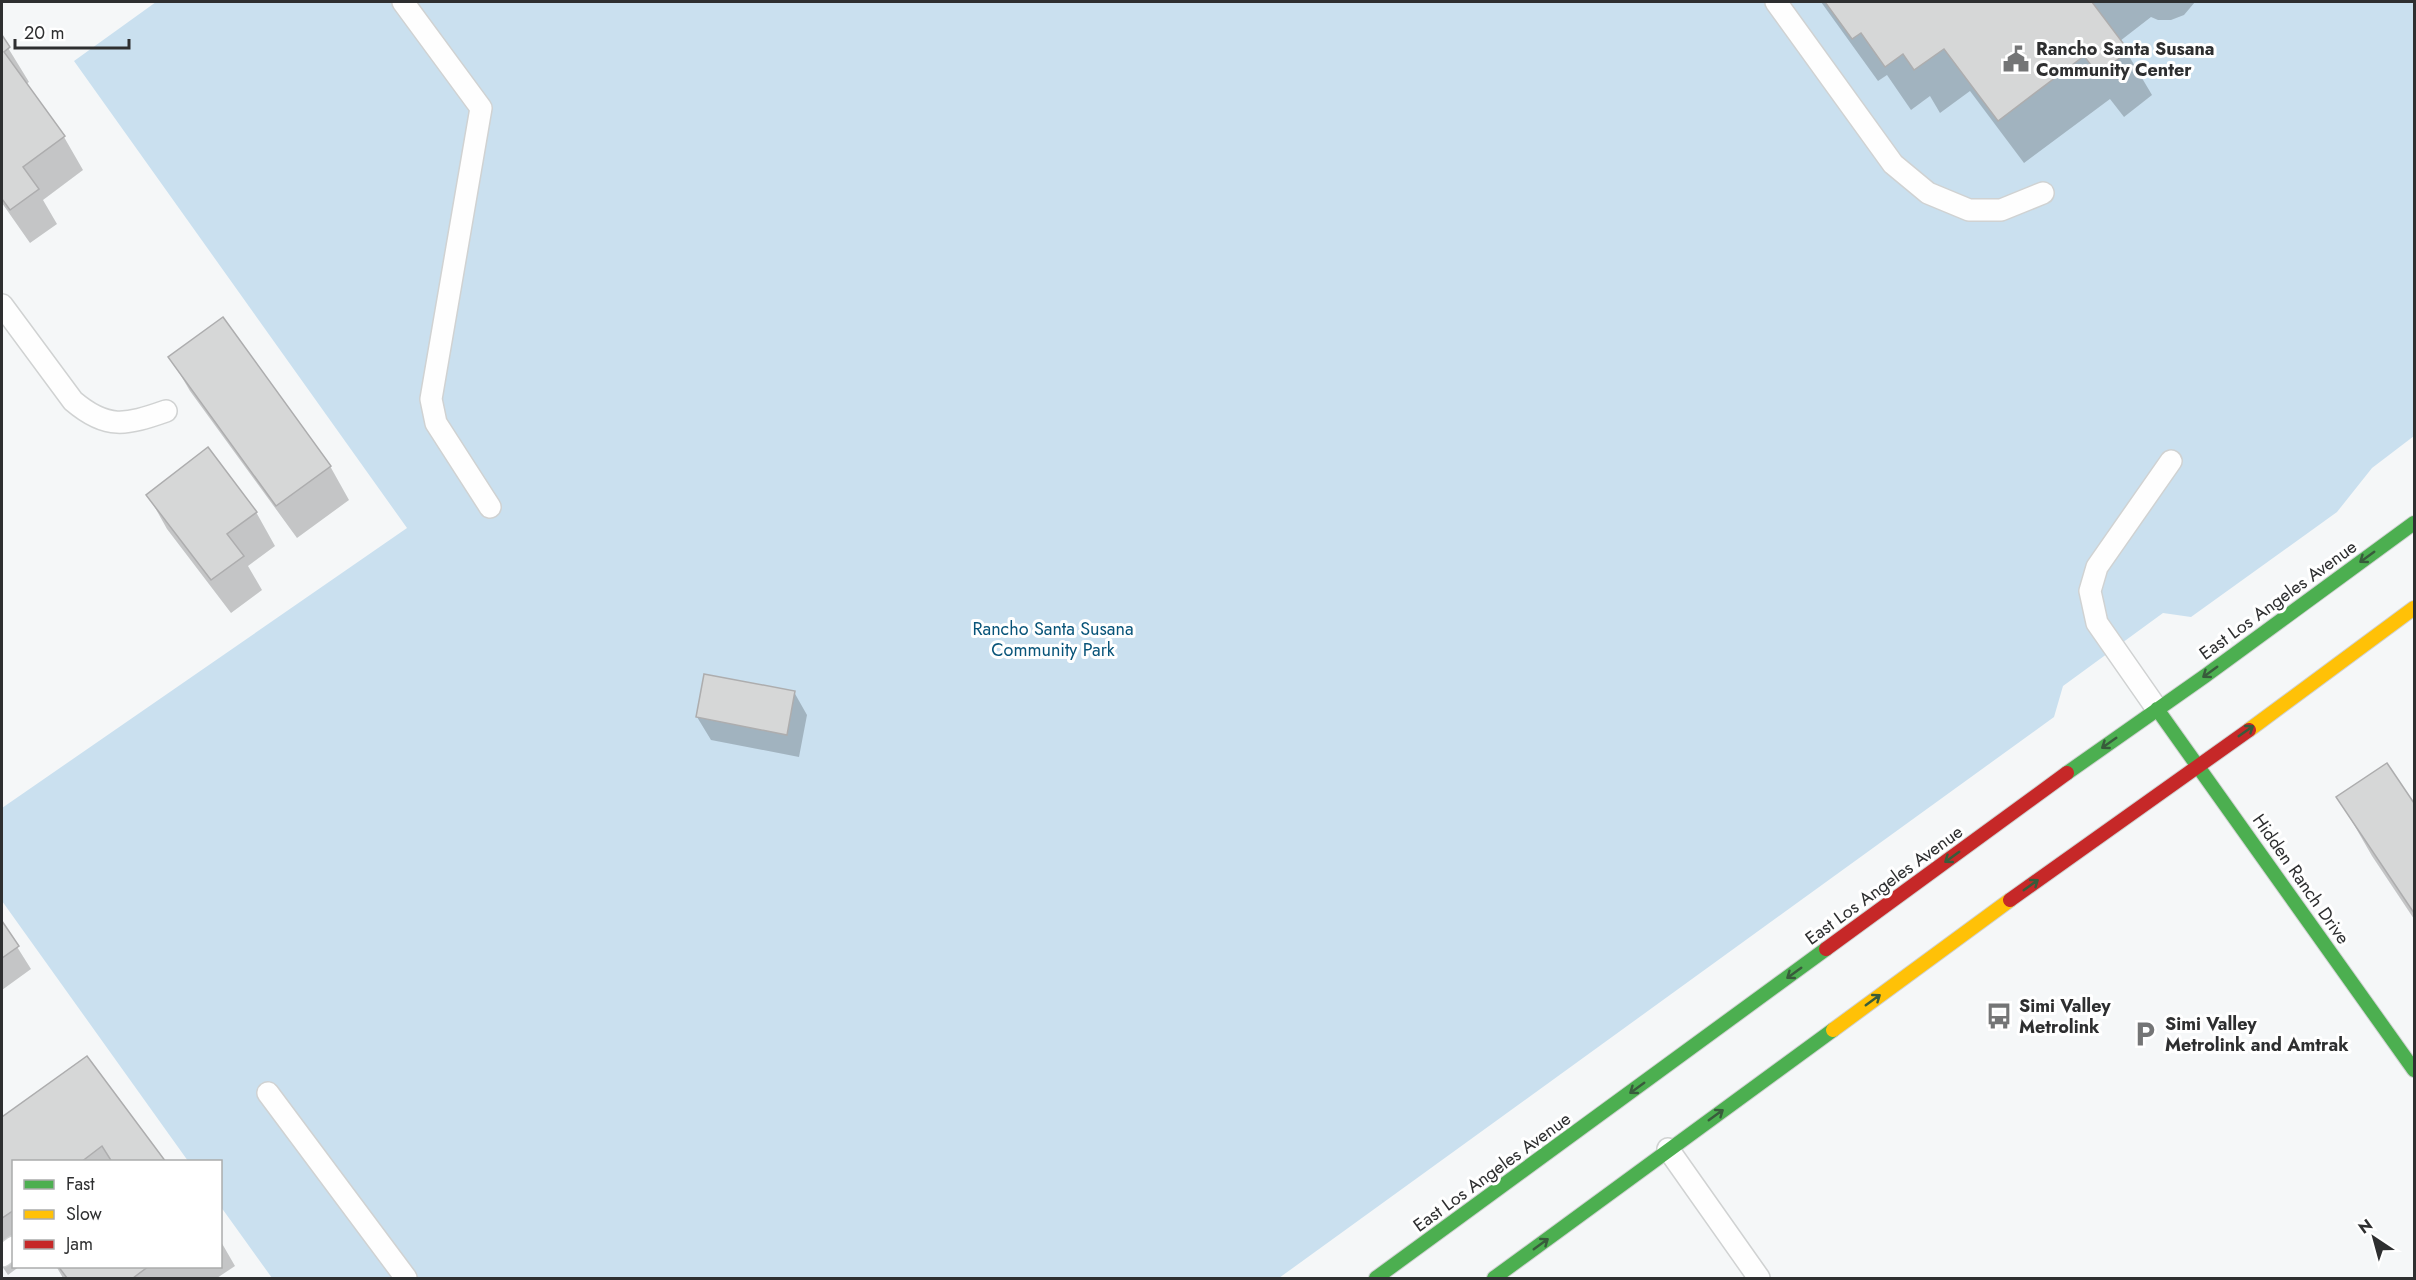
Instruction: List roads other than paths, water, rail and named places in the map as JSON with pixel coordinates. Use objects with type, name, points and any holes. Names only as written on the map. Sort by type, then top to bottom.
[{"type":"main road","name":"East Los Angeles Avenue","points":[[1376,1278],[2086,759],[2415,523]]},
{"type":"main road","points":[[1494,1278],[1668,1149],[2415,608]]},
{"type":"main road","name":"Hidden Ranch Drive","points":[[2157,710],[2415,1070]]},
{"type":"lane","points":[[403,2],[481,108],[431,399],[436,423],[490,507]]},
{"type":"lane","points":[[1776,2],[1893,164],[1928,193],[1969,210],[2001,210],[2043,194]]},
{"type":"lane","points":[[2,305],[73,401],[87,413],[106,422],[134,423],[166,411]]},
{"type":"lane","points":[[2157,710],[2097,623],[2090,591],[2097,567],[2171,461]]},
{"type":"lane","points":[[268,1093],[406,1278]]},
{"type":"lane","points":[[1668,1149],[1759,1278]]},
{"type":"place","name":"Rancho Santa Susana Community Center","points":[[2016,59]]},
{"type":"place","name":"Simi Valley Metrolink","points":[[1999,1016]]},
{"type":"place","name":"Simi Valley Metrolink and Amtrak","points":[[2145,1034]]},
{"type":"park label","name":"Rancho Santa Susana Community Park","points":[[1053,639]]}]
